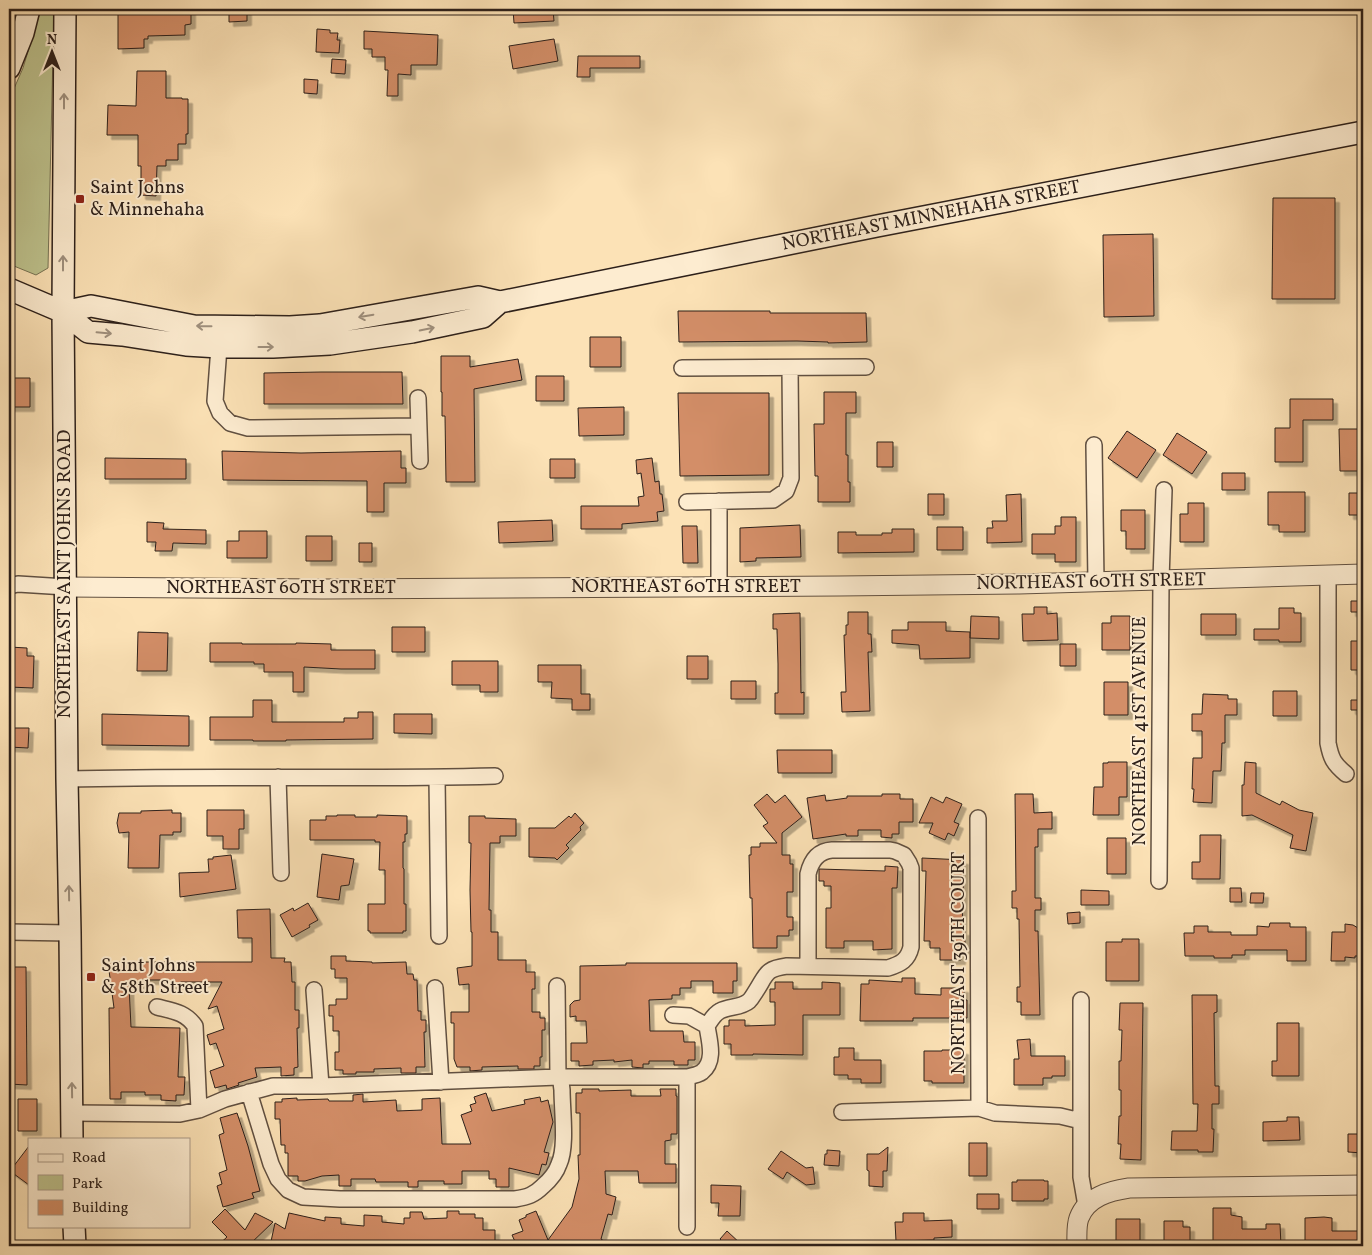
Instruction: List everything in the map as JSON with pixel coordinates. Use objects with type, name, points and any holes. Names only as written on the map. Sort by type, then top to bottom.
[{"type":"main road","points":[[9,68],[23,33],[29,9]]},
{"type":"main road","name":"NORTHEAST SAINT JOHNS ROAD","points":[[64,9],[63,312],[72,1138]]},
{"type":"main road","name":"NORTHEAST MINNEHAHA STREET","points":[[63,312],[91,306],[194,326],[290,327],[320,325],[478,297],[500,302],[877,226],[1363,132]]},
{"type":"main road","name":"NORTHEAST MINNEHAHA STREET","points":[[9,289],[63,312],[88,332],[186,345],[219,347],[330,344],[412,332],[483,317],[500,302]]},
{"type":"main road","points":[[74,1228],[75,1246]]},
{"type":"street","points":[[219,347],[214,401],[220,413],[230,423],[248,428],[418,426]]},
{"type":"street","points":[[682,368],[866,367]]},
{"type":"street","points":[[687,502],[773,500],[786,490],[791,478],[790,368]]},
{"type":"street","points":[[418,398],[420,460]]},
{"type":"street","points":[[1094,445],[1096,582]]},
{"type":"street","name":"NORTHEAST 41ST AVENUE","points":[[1158,881],[1161,580],[1164,490]]},
{"type":"street","points":[[719,501],[719,587]]},
{"type":"street","name":"NORTHEAST 60TH STREET","points":[[9,586],[18,584],[66,587],[323,589],[719,587],[1019,584],[1363,574]]},
{"type":"street","points":[[1328,575],[1328,743],[1330,755],[1336,765],[1346,774]]},
{"type":"street","points":[[67,780],[495,776]]},
{"type":"street","points":[[278,777],[282,873]]},
{"type":"street","points":[[437,778],[439,936]]},
{"type":"street","name":"NORTHEAST 39TH COURT","points":[[978,818],[979,1108]]},
{"type":"street","points":[[72,1114],[180,1114],[199,1110],[225,1099],[273,1086],[321,1086],[558,1077],[687,1077],[702,1072],[709,1062],[707,1026],[718,1012],[751,1000],[762,978],[771,970],[788,966],[888,968],[898,965],[905,960],[910,953],[911,947],[911,875],[909,863],[904,855],[890,850],[832,850],[823,852],[815,857],[808,874],[808,966]]},
{"type":"street","points":[[9,932],[70,933]]},
{"type":"street","points":[[249,1092],[271,1164],[278,1179],[288,1190],[302,1197],[340,1199],[527,1198],[552,1178],[560,1163],[563,1146],[562,1090],[558,1077],[557,986]]},
{"type":"street","points":[[435,988],[441,1082]]},
{"type":"street","points":[[314,990],[321,1086]]},
{"type":"street","points":[[1081,1000],[1081,1177],[1086,1206]]},
{"type":"street","points":[[157,1007],[180,1013],[189,1018],[195,1026],[199,1110]]},
{"type":"street","points":[[673,1015],[689,1016],[707,1026]]},
{"type":"street","points":[[687,1077],[687,1227]]},
{"type":"street","points":[[842,1112],[979,1108],[995,1114],[1060,1116],[1081,1121]]},
{"type":"street","points":[[1077,1246],[1079,1218],[1086,1206],[1103,1194],[1115,1190],[1129,1188],[1363,1185]]},
{"type":"green space","points":[[41,9],[54,9],[48,268],[36,275],[9,264],[9,100],[23,68]]},
{"type":"building","points":[[229,9],[247,9],[247,21],[229,22]]},
{"type":"building","points":[[513,9],[553,9],[554,21],[514,23]]},
{"type":"building","points":[[191,10],[191,24],[185,25],[185,35],[148,36],[148,39],[144,39],[144,48],[118,49],[118,11]]},
{"type":"building","points":[[317,29],[338,33],[337,40],[340,40],[339,53],[316,52]]},
{"type":"building","points":[[364,31],[438,35],[437,65],[411,65],[411,75],[398,74],[398,96],[387,96],[388,70],[385,70],[385,57],[372,57],[372,49],[364,49]]},
{"type":"building","points":[[554,39],[558,61],[513,69],[509,46]]},
{"type":"building","points":[[578,56],[640,56],[640,68],[590,68],[590,77],[577,77]]},
{"type":"building","points":[[332,59],[346,60],[345,74],[331,73]]},
{"type":"building","points":[[137,71],[166,71],[166,98],[188,99],[188,134],[186,134],[186,144],[178,144],[178,160],[166,160],[166,166],[157,166],[156,196],[141,195],[141,166],[138,166],[138,135],[107,135],[108,105],[136,106]]},
{"type":"building","points":[[304,79],[318,80],[317,94],[304,93]]},
{"type":"building","points":[[1273,198],[1335,198],[1335,299],[1272,299]]},
{"type":"building","points":[[1153,234],[1154,316],[1104,317],[1103,235]]},
{"type":"building","points":[[678,311],[866,313],[867,342],[679,342]]},
{"type":"building","points":[[590,337],[621,337],[621,367],[590,367]]},
{"type":"building","points":[[441,356],[470,356],[470,367],[518,359],[522,380],[474,389],[475,482],[446,482],[445,416],[442,416]]},
{"type":"building","points":[[402,372],[403,404],[264,404],[264,373]]},
{"type":"building","points":[[536,376],[564,376],[564,401],[536,401]]},
{"type":"building","points":[[9,378],[30,378],[30,407],[9,407]]},
{"type":"building","points":[[824,392],[856,392],[856,413],[846,413],[846,455],[848,455],[850,502],[818,502],[818,476],[815,476],[814,424],[824,424]]},
{"type":"building","points":[[678,393],[769,393],[769,475],[680,476]]},
{"type":"building","points":[[1290,399],[1333,399],[1333,420],[1303,420],[1303,462],[1275,462],[1275,428],[1290,428]]},
{"type":"building","points":[[624,407],[624,435],[579,436],[578,408]]},
{"type":"building","points":[[1339,429],[1363,429],[1363,471],[1340,471]]},
{"type":"building","points":[[1127,431],[1156,450],[1137,478],[1108,458]]},
{"type":"building","points":[[1177,433],[1207,452],[1192,474],[1163,455]]},
{"type":"building","points":[[877,442],[893,442],[893,467],[877,467]]},
{"type":"building","points":[[222,451],[301,453],[401,451],[401,468],[406,468],[406,483],[384,483],[384,512],[367,512],[367,481],[223,480]]},
{"type":"building","points":[[105,458],[186,459],[186,479],[105,479]]},
{"type":"building","points":[[652,458],[655,482],[659,481],[664,511],[657,512],[658,521],[622,524],[622,529],[581,529],[581,506],[639,506],[638,497],[644,496],[641,473],[637,474],[636,460]]},
{"type":"building","points":[[550,459],[575,459],[575,478],[550,478]]},
{"type":"building","points":[[1222,473],[1245,473],[1245,490],[1222,490]]},
{"type":"building","points":[[1268,492],[1305,492],[1305,532],[1279,532],[1279,525],[1268,525]]},
{"type":"building","points":[[1349,493],[1363,493],[1363,515],[1349,515]]},
{"type":"building","points":[[928,494],[944,494],[944,515],[928,515]]},
{"type":"building","points":[[1021,494],[1022,542],[987,543],[987,528],[993,528],[992,521],[1007,521],[1006,495]]},
{"type":"building","points":[[1188,503],[1204,503],[1204,542],[1180,542],[1180,514],[1188,514]]},
{"type":"building","points":[[1121,510],[1145,510],[1145,549],[1126,549],[1126,531],[1121,531]]},
{"type":"building","points":[[1061,517],[1076,517],[1076,562],[1055,562],[1055,554],[1032,554],[1032,534],[1055,534],[1055,526],[1061,526]]},
{"type":"building","points":[[552,520],[553,541],[499,543],[498,522]]},
{"type":"building","points":[[147,522],[164,523],[163,529],[206,530],[206,544],[173,543],[172,551],[155,551],[156,542],[147,542]]},
{"type":"building","points":[[800,525],[801,557],[756,558],[756,561],[740,562],[740,528]]},
{"type":"building","points":[[682,526],[697,526],[698,563],[683,563]]},
{"type":"building","points":[[937,527],[963,527],[963,550],[937,550]]},
{"type":"building","points":[[892,529],[914,529],[914,552],[838,553],[838,532],[856,532],[856,535],[882,535],[882,533],[892,533]]},
{"type":"building","points":[[239,531],[267,531],[267,558],[227,558],[227,541],[239,541]]},
{"type":"building","points":[[306,536],[332,536],[332,561],[306,561]]},
{"type":"building","points":[[359,543],[372,543],[372,562],[359,562]]},
{"type":"building","points":[[1351,601],[1363,601],[1363,612],[1351,612]]},
{"type":"building","points":[[1034,607],[1047,607],[1047,614],[1057,613],[1058,640],[1023,641],[1022,614],[1034,614]]},
{"type":"building","points":[[1279,608],[1294,608],[1294,613],[1301,613],[1301,642],[1254,640],[1254,629],[1279,629]]},
{"type":"building","points":[[848,612],[868,612],[868,634],[871,634],[872,652],[868,652],[870,711],[842,712],[841,692],[846,692],[844,635],[846,635],[846,625],[848,625]]},
{"type":"building","points":[[800,613],[801,693],[804,692],[804,714],[775,714],[775,693],[778,693],[778,664],[777,629],[773,629],[773,614]]},
{"type":"building","points":[[1201,614],[1236,614],[1236,635],[1201,635]]},
{"type":"building","points":[[971,616],[999,617],[999,639],[970,638]]},
{"type":"building","points":[[1111,616],[1130,616],[1130,650],[1102,650],[1102,623],[1111,623]]},
{"type":"building","points":[[908,622],[946,622],[946,631],[970,632],[970,658],[920,659],[919,645],[892,643],[892,630],[908,630]]},
{"type":"building","points":[[392,627],[425,627],[425,652],[392,652]]},
{"type":"building","points":[[138,632],[168,633],[167,671],[137,671]]},
{"type":"building","points":[[1351,641],[1363,641],[1363,670],[1351,670]]},
{"type":"building","points":[[210,643],[331,644],[331,650],[375,650],[375,669],[304,667],[304,692],[293,692],[293,672],[264,672],[264,664],[254,664],[254,662],[210,662]]},
{"type":"building","points":[[1060,644],[1076,644],[1076,666],[1060,666]]},
{"type":"building","points":[[9,647],[27,648],[27,656],[34,656],[33,688],[9,687]]},
{"type":"building","points":[[687,656],[708,656],[708,679],[687,679]]},
{"type":"building","points":[[452,661],[498,661],[498,692],[480,692],[480,685],[452,685]]},
{"type":"building","points":[[538,665],[581,665],[581,694],[590,694],[590,710],[572,710],[572,699],[551,698],[552,682],[538,682]]},
{"type":"building","points":[[731,681],[756,681],[756,699],[731,699]]},
{"type":"building","points":[[1104,682],[1128,682],[1128,715],[1104,715]]},
{"type":"building","points":[[1273,691],[1297,691],[1297,716],[1273,716]]},
{"type":"building","points":[[1203,694],[1228,695],[1228,699],[1237,699],[1237,715],[1225,715],[1225,743],[1222,743],[1221,771],[1213,771],[1212,803],[1193,802],[1193,758],[1202,758],[1202,731],[1192,731],[1192,714],[1202,714]]},
{"type":"building","points":[[253,700],[272,700],[272,722],[344,722],[344,718],[358,718],[358,712],[373,712],[373,739],[210,740],[210,717],[253,717]]},
{"type":"building","points":[[1351,700],[1363,700],[1363,710],[1351,710]]},
{"type":"building","points":[[102,714],[189,716],[189,746],[102,745]]},
{"type":"building","points":[[394,714],[432,714],[432,734],[394,733]]},
{"type":"building","points":[[9,728],[29,728],[28,748],[9,747]]},
{"type":"building","points":[[777,750],[832,750],[832,773],[778,773]]},
{"type":"building","points":[[1127,762],[1127,797],[1119,797],[1119,815],[1093,815],[1094,787],[1103,787],[1103,763]]},
{"type":"building","points":[[1245,762],[1256,763],[1256,793],[1280,805],[1282,801],[1299,810],[1313,813],[1306,851],[1290,848],[1293,835],[1252,815],[1242,816],[1242,785],[1244,785]]},
{"type":"building","points":[[767,794],[775,803],[785,795],[802,817],[782,833],[782,855],[790,855],[790,864],[793,864],[793,892],[787,892],[787,917],[793,917],[793,930],[789,930],[789,936],[777,936],[777,948],[753,948],[749,855],[751,855],[751,847],[760,847],[760,843],[777,843],[763,826],[768,823],[754,805]]},
{"type":"building","points":[[882,794],[900,794],[900,799],[913,799],[913,822],[899,822],[899,834],[892,834],[892,838],[881,837],[881,830],[858,830],[858,836],[846,836],[846,834],[813,839],[807,798],[825,795],[826,801],[847,798],[847,796],[882,796]]},
{"type":"building","points":[[1015,794],[1033,794],[1034,813],[1052,812],[1052,829],[1038,829],[1038,847],[1035,847],[1035,898],[1041,898],[1041,910],[1035,910],[1035,931],[1038,931],[1040,1015],[1021,1015],[1021,1002],[1017,1002],[1017,987],[1020,987],[1019,919],[1017,919],[1017,908],[1012,908],[1012,891],[1016,891]]},
{"type":"building","points":[[931,797],[943,803],[946,797],[962,804],[954,822],[959,824],[954,836],[948,833],[945,840],[929,833],[933,823],[919,823]]},
{"type":"building","points":[[172,810],[172,813],[181,813],[181,832],[173,832],[173,835],[160,835],[159,868],[128,868],[129,832],[119,833],[117,823],[119,813]]},
{"type":"building","points":[[207,810],[244,810],[244,829],[239,829],[239,849],[223,849],[223,836],[207,836]]},
{"type":"building","points":[[575,813],[584,823],[580,827],[581,830],[566,845],[569,848],[557,860],[555,858],[529,857],[529,828],[555,828],[569,816],[571,818]]},
{"type":"building","points":[[355,815],[355,817],[377,817],[377,815],[407,816],[407,834],[405,834],[405,842],[403,842],[406,931],[403,931],[403,933],[370,933],[368,931],[368,904],[385,904],[385,870],[379,870],[380,842],[375,842],[375,840],[310,840],[310,820],[326,820],[326,816]]},
{"type":"building","points":[[469,816],[516,819],[516,836],[500,836],[500,843],[490,843],[489,910],[491,910],[491,932],[498,932],[498,960],[526,960],[526,972],[535,972],[535,989],[532,989],[532,1012],[540,1012],[540,1018],[545,1018],[545,1030],[542,1030],[540,1066],[534,1066],[534,1069],[518,1069],[518,1066],[482,1067],[482,1070],[470,1071],[470,1067],[457,1067],[454,1059],[454,1023],[451,1023],[451,1012],[469,1012],[469,984],[459,985],[457,968],[472,966]]},
{"type":"building","points":[[1200,835],[1221,835],[1220,879],[1192,879],[1192,862],[1200,862]]},
{"type":"building","points":[[1107,838],[1126,838],[1126,874],[1107,874]]},
{"type":"building","points":[[322,854],[354,859],[349,885],[341,886],[339,900],[317,897]]},
{"type":"building","points":[[231,855],[236,889],[180,897],[179,873],[209,872],[208,859]]},
{"type":"building","points":[[922,858],[964,860],[962,931],[965,931],[965,949],[961,949],[961,960],[940,960],[940,948],[930,948],[930,941],[924,941],[926,871],[922,871]]},
{"type":"building","points":[[885,866],[898,867],[897,888],[892,888],[892,949],[873,950],[873,941],[844,941],[844,948],[826,948],[826,908],[831,908],[831,886],[824,886],[824,881],[819,881],[819,869],[885,871]]},
{"type":"building","points":[[1230,888],[1241,888],[1242,902],[1230,902]]},
{"type":"building","points":[[1081,890],[1109,891],[1109,905],[1081,905]]},
{"type":"building","points":[[1251,893],[1264,893],[1263,903],[1250,903]]},
{"type":"building","points":[[308,903],[318,920],[292,937],[280,915],[293,908],[294,911]]},
{"type":"building","points":[[270,909],[271,958],[285,958],[284,962],[291,962],[292,982],[295,982],[295,1010],[299,1010],[299,1028],[297,1028],[298,1067],[294,1068],[294,1075],[281,1076],[281,1067],[255,1068],[257,1077],[227,1089],[226,1085],[215,1088],[210,1071],[224,1066],[216,1043],[210,1045],[207,1035],[224,1029],[217,1006],[208,1009],[222,982],[180,982],[180,985],[169,985],[169,980],[141,980],[141,984],[129,985],[131,1027],[180,1028],[178,1077],[185,1077],[184,1095],[176,1095],[176,1101],[161,1100],[161,1095],[145,1095],[145,1092],[121,1092],[121,1099],[110,1099],[109,1008],[114,1008],[108,963],[126,961],[127,964],[143,962],[252,962],[252,938],[238,938],[237,910]]},
{"type":"building","points":[[1080,912],[1080,923],[1068,924],[1067,913]]},
{"type":"building","points":[[1270,923],[1290,923],[1290,927],[1306,927],[1306,961],[1287,961],[1287,950],[1245,950],[1245,955],[1232,955],[1232,958],[1185,956],[1184,933],[1194,933],[1194,926],[1208,926],[1208,932],[1231,932],[1231,935],[1257,935],[1257,926],[1269,927]]},
{"type":"building","points":[[1345,924],[1353,925],[1363,931],[1363,956],[1355,956],[1355,958],[1345,957],[1345,961],[1331,961],[1332,932],[1345,932]]},
{"type":"building","points":[[1122,939],[1139,939],[1139,981],[1106,981],[1106,942],[1122,942]]},
{"type":"building","points":[[331,956],[346,956],[346,961],[372,963],[406,962],[407,974],[413,974],[414,980],[417,980],[418,1011],[421,1011],[421,1020],[426,1020],[426,1032],[424,1032],[425,1067],[416,1067],[416,1073],[401,1073],[401,1068],[374,1069],[374,1072],[356,1072],[356,1074],[343,1074],[343,1070],[335,1070],[335,1052],[339,1052],[339,1031],[333,1031],[333,1016],[329,1016],[329,1005],[336,1005],[336,999],[347,999],[347,978],[335,978],[335,969],[331,969]]},
{"type":"building","points":[[626,963],[737,963],[737,981],[733,981],[733,993],[713,993],[713,981],[691,981],[691,988],[680,988],[680,995],[672,995],[672,999],[649,1000],[650,1031],[683,1031],[684,1042],[695,1042],[695,1060],[688,1060],[688,1065],[674,1065],[674,1061],[649,1061],[649,1064],[643,1064],[643,1068],[632,1067],[632,1060],[614,1062],[614,1060],[593,1061],[593,1065],[579,1066],[579,1061],[571,1061],[571,1043],[587,1043],[586,1021],[576,1021],[576,1016],[570,1017],[570,1005],[574,1001],[580,1000],[580,966],[626,965]]},
{"type":"building","points":[[9,967],[26,967],[27,1085],[9,1084]]},
{"type":"building","points":[[902,978],[915,978],[915,994],[941,995],[941,988],[964,988],[964,1000],[967,1000],[967,1018],[913,1018],[913,1021],[860,1021],[861,984],[869,984],[869,980],[902,982]]},
{"type":"building","points":[[775,982],[793,982],[793,989],[822,989],[822,982],[840,983],[840,1015],[803,1015],[803,1055],[731,1055],[731,1044],[724,1044],[724,1026],[729,1026],[729,1020],[745,1020],[745,1026],[775,1025],[775,1002],[770,1002],[770,989],[775,989]]},
{"type":"building","points":[[1192,995],[1217,995],[1217,1012],[1214,1013],[1215,1086],[1219,1086],[1219,1104],[1212,1104],[1213,1152],[1171,1150],[1172,1131],[1197,1131],[1198,1104],[1193,1104]]},
{"type":"building","points":[[1120,1003],[1143,1003],[1141,1160],[1120,1159],[1121,1144],[1118,1144],[1119,1116],[1121,1116],[1119,1061],[1121,1061],[1122,1030],[1119,1030]]},
{"type":"building","points":[[1277,1023],[1299,1023],[1299,1076],[1272,1076],[1272,1061],[1277,1061]]},
{"type":"building","points":[[1030,1039],[1031,1056],[1065,1056],[1065,1076],[1043,1078],[1043,1085],[1014,1085],[1014,1059],[1019,1059],[1017,1040]]},
{"type":"building","points":[[839,1048],[854,1048],[854,1060],[881,1060],[881,1083],[861,1083],[861,1079],[848,1079],[848,1075],[834,1075],[834,1057],[839,1057]]},
{"type":"building","points":[[964,1050],[964,1083],[932,1083],[932,1081],[924,1081],[924,1051]]},
{"type":"building","points":[[582,1089],[599,1089],[599,1091],[631,1090],[631,1096],[661,1096],[660,1089],[676,1089],[677,1134],[671,1134],[671,1140],[665,1141],[665,1164],[676,1164],[676,1183],[639,1183],[638,1171],[605,1171],[606,1194],[616,1197],[612,1215],[608,1214],[601,1239],[611,1246],[517,1246],[512,1235],[523,1231],[519,1220],[526,1217],[526,1215],[536,1211],[548,1240],[572,1207],[579,1179],[578,1155],[580,1155],[580,1113],[576,1113],[576,1093],[582,1093]]},
{"type":"building","points":[[486,1093],[492,1111],[525,1104],[524,1100],[540,1097],[541,1102],[548,1100],[553,1122],[544,1152],[549,1153],[546,1165],[542,1164],[539,1175],[509,1168],[509,1187],[496,1187],[496,1179],[489,1179],[489,1171],[462,1171],[462,1184],[444,1184],[444,1181],[418,1181],[418,1187],[408,1187],[408,1182],[376,1182],[375,1179],[351,1179],[351,1186],[339,1186],[339,1175],[322,1176],[305,1181],[298,1181],[298,1176],[288,1176],[288,1153],[285,1153],[285,1145],[281,1145],[280,1119],[275,1119],[275,1102],[282,1102],[282,1099],[353,1101],[353,1095],[363,1094],[363,1102],[396,1100],[397,1111],[422,1110],[422,1099],[440,1098],[442,1144],[471,1144],[461,1115],[472,1111],[470,1105],[476,1103],[474,1097]]},
{"type":"building","points":[[18,1099],[37,1099],[37,1131],[18,1131]]},
{"type":"building","points":[[237,1113],[260,1191],[252,1193],[254,1198],[223,1207],[217,1186],[222,1184],[219,1173],[227,1170],[219,1135],[224,1133],[220,1118]]},
{"type":"building","points":[[1287,1117],[1299,1117],[1300,1140],[1263,1141],[1263,1122],[1287,1121]]},
{"type":"building","points":[[1348,1134],[1363,1134],[1363,1153],[1348,1152]]},
{"type":"building","points":[[969,1143],[987,1143],[987,1176],[969,1176]]},
{"type":"building","points":[[28,1147],[28,1184],[10,1171]]},
{"type":"building","points":[[888,1147],[887,1171],[883,1171],[883,1187],[869,1186],[867,1154],[879,1154]]},
{"type":"building","points":[[827,1150],[840,1151],[839,1166],[824,1165]]},
{"type":"building","points":[[781,1151],[806,1168],[813,1167],[815,1184],[806,1185],[787,1172],[783,1179],[768,1169]]},
{"type":"building","points":[[1017,1180],[1048,1181],[1048,1199],[1044,1199],[1044,1201],[1012,1201],[1012,1182],[1017,1182]]},
{"type":"building","points":[[711,1185],[741,1186],[740,1216],[718,1216],[719,1203],[711,1203]]},
{"type":"building","points":[[977,1194],[999,1194],[999,1209],[977,1209]]},
{"type":"building","points":[[1213,1208],[1231,1208],[1231,1215],[1242,1217],[1242,1229],[1266,1229],[1266,1224],[1280,1224],[1281,1246],[1213,1246]]},
{"type":"building","points":[[225,1209],[245,1230],[255,1213],[273,1222],[248,1246],[217,1246],[227,1237],[212,1222]]},
{"type":"building","points":[[447,1211],[459,1211],[459,1214],[475,1214],[475,1218],[483,1218],[483,1230],[495,1230],[495,1246],[270,1246],[275,1223],[285,1229],[289,1213],[325,1221],[325,1217],[341,1218],[341,1224],[364,1226],[364,1215],[382,1216],[382,1222],[404,1224],[404,1218],[410,1218],[410,1212],[422,1212],[424,1219],[447,1218]]},
{"type":"building","points":[[903,1213],[924,1213],[924,1221],[952,1220],[952,1237],[934,1238],[934,1240],[896,1241],[895,1222],[903,1222]]},
{"type":"building","points":[[1305,1218],[1332,1218],[1332,1231],[1363,1231],[1363,1246],[1305,1246]]},
{"type":"building","points":[[1116,1219],[1140,1219],[1140,1246],[1116,1246]]},
{"type":"building","points":[[1164,1221],[1183,1221],[1183,1227],[1190,1227],[1190,1246],[1164,1245]]},
{"type":"building","points":[[727,1231],[743,1246],[727,1246],[720,1239]]},
{"type":"place","name":"Saint Johns & Minnehaha","points":[[80,199]]},
{"type":"place","name":"Saint Johns & 58th Street","points":[[91,977]]}]
